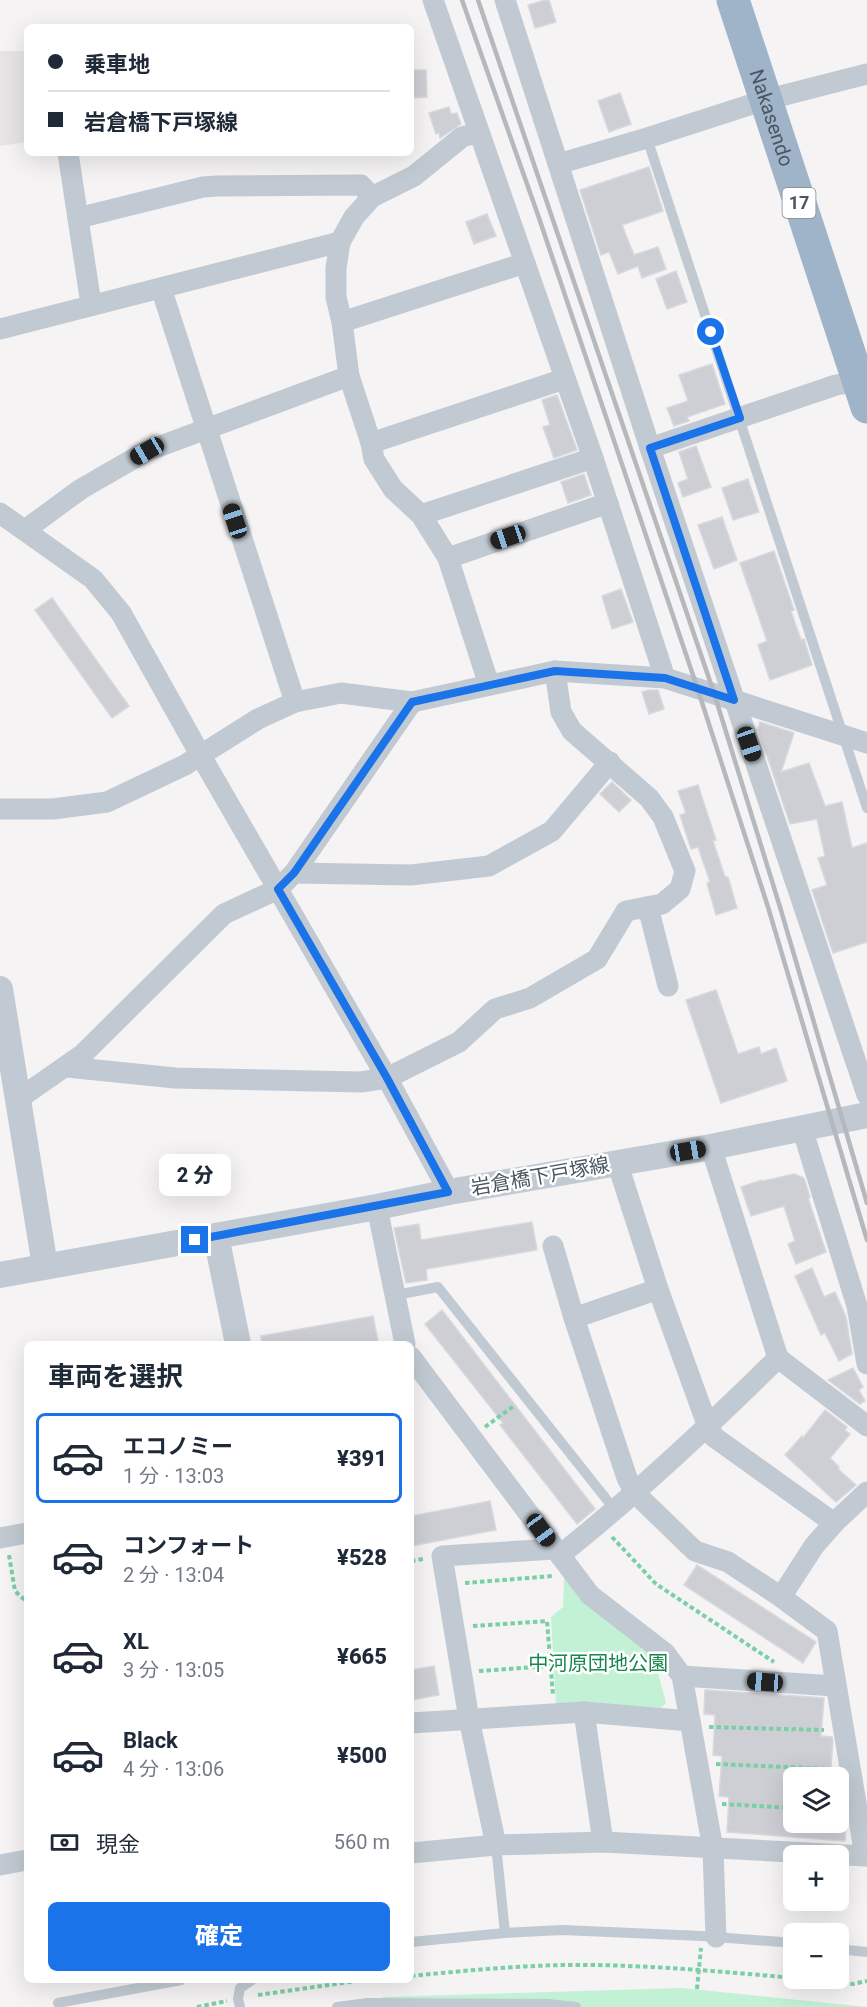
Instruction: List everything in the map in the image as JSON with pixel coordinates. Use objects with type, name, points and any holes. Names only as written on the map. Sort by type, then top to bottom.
[{"type":"highway","name":"Nakasendo","points":[[733,0],[864,389]]},
{"type":"street","points":[[433,0],[593,458],[665,678]]},
{"type":"street","points":[[505,0],[650,448],[867,1095]]},
{"type":"street","points":[[558,164],[765,100],[867,74]]},
{"type":"street","points":[[479,132],[462,137],[414,176],[372,197],[354,217],[340,242],[336,268],[336,297],[342,322],[349,376],[374,459],[393,489],[421,515],[448,558],[489,685]]},
{"type":"street","points":[[68,156],[91,304]]},
{"type":"street","points":[[78,218],[203,187],[217,186],[361,185],[372,197]]},
{"type":"street","points":[[0,329],[340,242]]},
{"type":"street","points":[[342,322],[525,263]]},
{"type":"street","points":[[161,288],[295,702]]},
{"type":"street","points":[[9,523],[81,489],[147,451],[349,376]]},
{"type":"street","points":[[371,443],[564,379]]},
{"type":"street","points":[[650,448],[836,385],[864,389]]},
{"type":"street","points":[[421,515],[593,458]]},
{"type":"street","points":[[448,558],[608,503]]},
{"type":"street","points":[[9,523],[93,579],[121,613],[387,1078],[448,1192]]},
{"type":"street","points":[[0,809],[53,809],[107,802],[201,756],[258,719],[295,702],[341,693],[412,702],[555,671],[665,678],[867,743]]},
{"type":"street","points":[[67,1067],[176,1078],[361,1082],[387,1078],[459,1042],[495,1009],[530,998],[597,959],[626,911],[662,904],[680,889],[685,871],[663,817],[649,798],[572,731],[561,712],[555,671]]},
{"type":"street","points":[[18,1100],[83,1054],[224,914],[278,889],[294,873],[412,702]]},
{"type":"street","points":[[294,873],[411,875],[489,866],[552,831],[609,762]]},
{"type":"street","points":[[648,907],[668,986]]},
{"type":"street","points":[[0,989],[45,1266]]},
{"type":"street","name":"岩倉橋下戸塚線","points":[[0,1275],[377,1207],[448,1192],[711,1147],[867,1115]]},
{"type":"street","points":[[802,1128],[857,1306],[867,1364]]},
{"type":"street","points":[[711,1147],[778,1358],[867,1426]]},
{"type":"street","points":[[617,1162],[658,1289],[708,1427],[714,1437],[834,1523]]},
{"type":"street","points":[[377,1207],[404,1341]]},
{"type":"street","points":[[216,1236],[237,1341]]},
{"type":"street","points":[[414,1853],[496,1845],[603,1842],[866,1862],[826,1631],[781,1596],[728,1562],[695,1551],[635,1493],[627,1476],[574,1318],[553,1246]]},
{"type":"street","points":[[574,1318],[658,1289]]},
{"type":"street","points":[[496,1845],[469,1719],[442,1556],[557,1552],[607,1517],[635,1493],[708,1427],[778,1358]]},
{"type":"street","points":[[414,1361],[590,1595],[665,1653],[682,1676],[713,1849],[716,1936]]},
{"type":"street","points":[[781,1596],[814,1546],[834,1523],[867,1492]]},
{"type":"street","points":[[682,1676],[835,1686]]},
{"type":"street","points":[[414,1723],[584,1712],[690,1724]]},
{"type":"street","points":[[584,1712],[603,1842]]},
{"type":"street","points":[[0,1865],[24,1861]]},
{"type":"lane","points":[[647,138],[867,808]]},
{"type":"lane","points":[[396,1294],[438,1287],[525,1398],[607,1517]]},
{"type":"lane","points":[[496,1845],[505,1933]]},
{"type":"lane","points":[[414,1942],[562,1930],[716,1936],[783,1942]]},
{"type":"lane","points":[[849,1950],[867,1952]]},
{"type":"lane","points":[[110,1983],[112,1993]]},
{"type":"lane","points":[[58,2003],[165,1983]]},
{"type":"lane","points":[[239,2003],[240,1988],[248,1983]]},
{"type":"lane","points":[[337,2007],[368,2003],[385,2006],[548,2004],[576,2007]]},
{"type":"path","points":[[473,1437],[525,1398]]},
{"type":"path","points":[[607,1517],[656,1584],[807,1684]]},
{"type":"path","points":[[11,1536],[15,1591],[24,1599]]},
{"type":"path","points":[[446,1584],[575,1575]]},
{"type":"path","points":[[453,1627],[547,1621],[555,1714]]},
{"type":"path","points":[[461,1672],[550,1666]]},
{"type":"path","points":[[690,1724],[843,1731]]},
{"type":"path","points":[[698,1763],[850,1770]]},
{"type":"path","points":[[705,1803],[783,1807]]},
{"type":"path","points":[[414,1976],[510,1967],[592,1965],[699,1969],[783,1977]]},
{"type":"path","points":[[697,1989],[699,1969]]},
{"type":"path","points":[[197,2007],[239,2003],[346,1983]]},
{"type":"path","points":[[849,1984],[867,1983]]},
{"type":"shaded area","points":[[0,51],[24,51],[24,142],[0,146]]},
{"type":"green space","name":"中河原団地公園","points":[[564,1578],[653,1654],[666,1703],[657,1712],[556,1706],[551,1617],[563,1607]]},
{"type":"green space","points":[[682,1988],[867,2007],[373,2007],[383,1997]]},
{"type":"building","points":[[549,0],[556,22],[535,28],[528,5]]},
{"type":"building","points":[[414,70],[426,70],[427,97],[414,98]]},
{"type":"building","points":[[620,93],[631,124],[609,132],[598,101]]},
{"type":"building","points":[[449,107],[451,114],[457,113],[461,124],[440,138],[439,133],[436,134],[429,113]]},
{"type":"building","points":[[649,167],[663,211],[622,225],[634,255],[658,247],[666,269],[642,278],[638,266],[618,274],[609,252],[601,255],[580,190]]},
{"type":"building","points":[[487,214],[496,236],[474,244],[466,222]]},
{"type":"building","points":[[676,271],[687,302],[667,309],[656,279]]},
{"type":"building","points":[[712,364],[725,404],[687,417],[689,421],[674,426],[667,408],[688,401],[679,375]]},
{"type":"building","points":[[557,395],[577,450],[554,458],[543,427],[550,425],[542,400]]},
{"type":"building","points":[[696,446],[711,487],[683,497],[678,483],[688,479],[679,452]]},
{"type":"building","points":[[584,474],[591,495],[568,503],[561,482]]},
{"type":"building","points":[[748,479],[759,512],[733,520],[722,488]]},
{"type":"building","points":[[722,517],[737,560],[714,569],[698,525]]},
{"type":"building","points":[[774,551],[794,610],[791,611],[801,640],[804,639],[812,665],[770,680],[758,645],[767,641],[740,563]]},
{"type":"building","points":[[621,589],[633,622],[612,629],[602,596]]},
{"type":"building","points":[[52,598],[129,706],[112,718],[35,610]]},
{"type":"building","points":[[658,690],[664,709],[649,714],[642,692]]},
{"type":"building","points":[[760,722],[794,733],[781,772],[809,763],[825,806],[842,802],[852,848],[867,843],[867,942],[833,953],[812,890],[827,885],[818,858],[825,856],[817,819],[790,824],[758,729]]},
{"type":"building","points":[[612,782],[631,800],[619,812],[600,794]]},
{"type":"building","points":[[698,785],[716,840],[713,841],[725,877],[728,877],[737,908],[716,915],[707,883],[710,882],[698,847],[691,849],[680,815],[686,813],[678,791]]},
{"type":"building","points":[[716,990],[738,1054],[759,1047],[761,1054],[776,1048],[787,1081],[721,1103],[686,1000]]},
{"type":"building","points":[[794,1174],[804,1178],[810,1197],[808,1198],[826,1252],[796,1264],[788,1244],[795,1241],[784,1206],[751,1216],[741,1187]]},
{"type":"building","points":[[532,1222],[537,1250],[426,1269],[427,1280],[406,1283],[394,1228],[419,1224],[421,1240]]},
{"type":"building","points":[[812,1268],[824,1297],[835,1292],[846,1317],[852,1354],[839,1361],[825,1333],[821,1335],[795,1276]]},
{"type":"building","points":[[442,1310],[595,1509],[577,1524],[500,1425],[503,1423],[425,1324]]},
{"type":"building","points":[[373,1316],[378,1341],[262,1341],[261,1336]]},
{"type":"building","points":[[853,1368],[863,1387],[859,1390],[865,1401],[860,1404],[828,1380]]},
{"type":"building","points":[[825,1410],[847,1427],[845,1430],[850,1434],[830,1458],[839,1467],[838,1469],[856,1485],[836,1502],[785,1455],[802,1436],[803,1438]]},
{"type":"building","points":[[490,1501],[496,1530],[414,1545],[414,1515]]},
{"type":"building","points":[[697,1565],[816,1642],[803,1663],[684,1585]]},
{"type":"building","points":[[434,1666],[439,1695],[414,1699],[414,1669]]},
{"type":"building","points":[[705,1690],[824,1698],[821,1736],[832,1737],[831,1767],[783,1767],[783,1833],[845,1833],[845,1841],[727,1832],[729,1797],[719,1796],[722,1756],[713,1755],[715,1715],[704,1714]]},
{"type":"railway","points":[[462,0],[538,215],[697,687],[768,907],[867,1240]]},
{"type":"railway","points":[[478,0],[714,693],[867,1203]]},
{"type":"route","points":[[195,1240],[448,1192],[387,1078],[278,889],[294,873],[412,702],[555,671],[665,678],[734,700],[650,448],[740,418],[711,332]]}]
